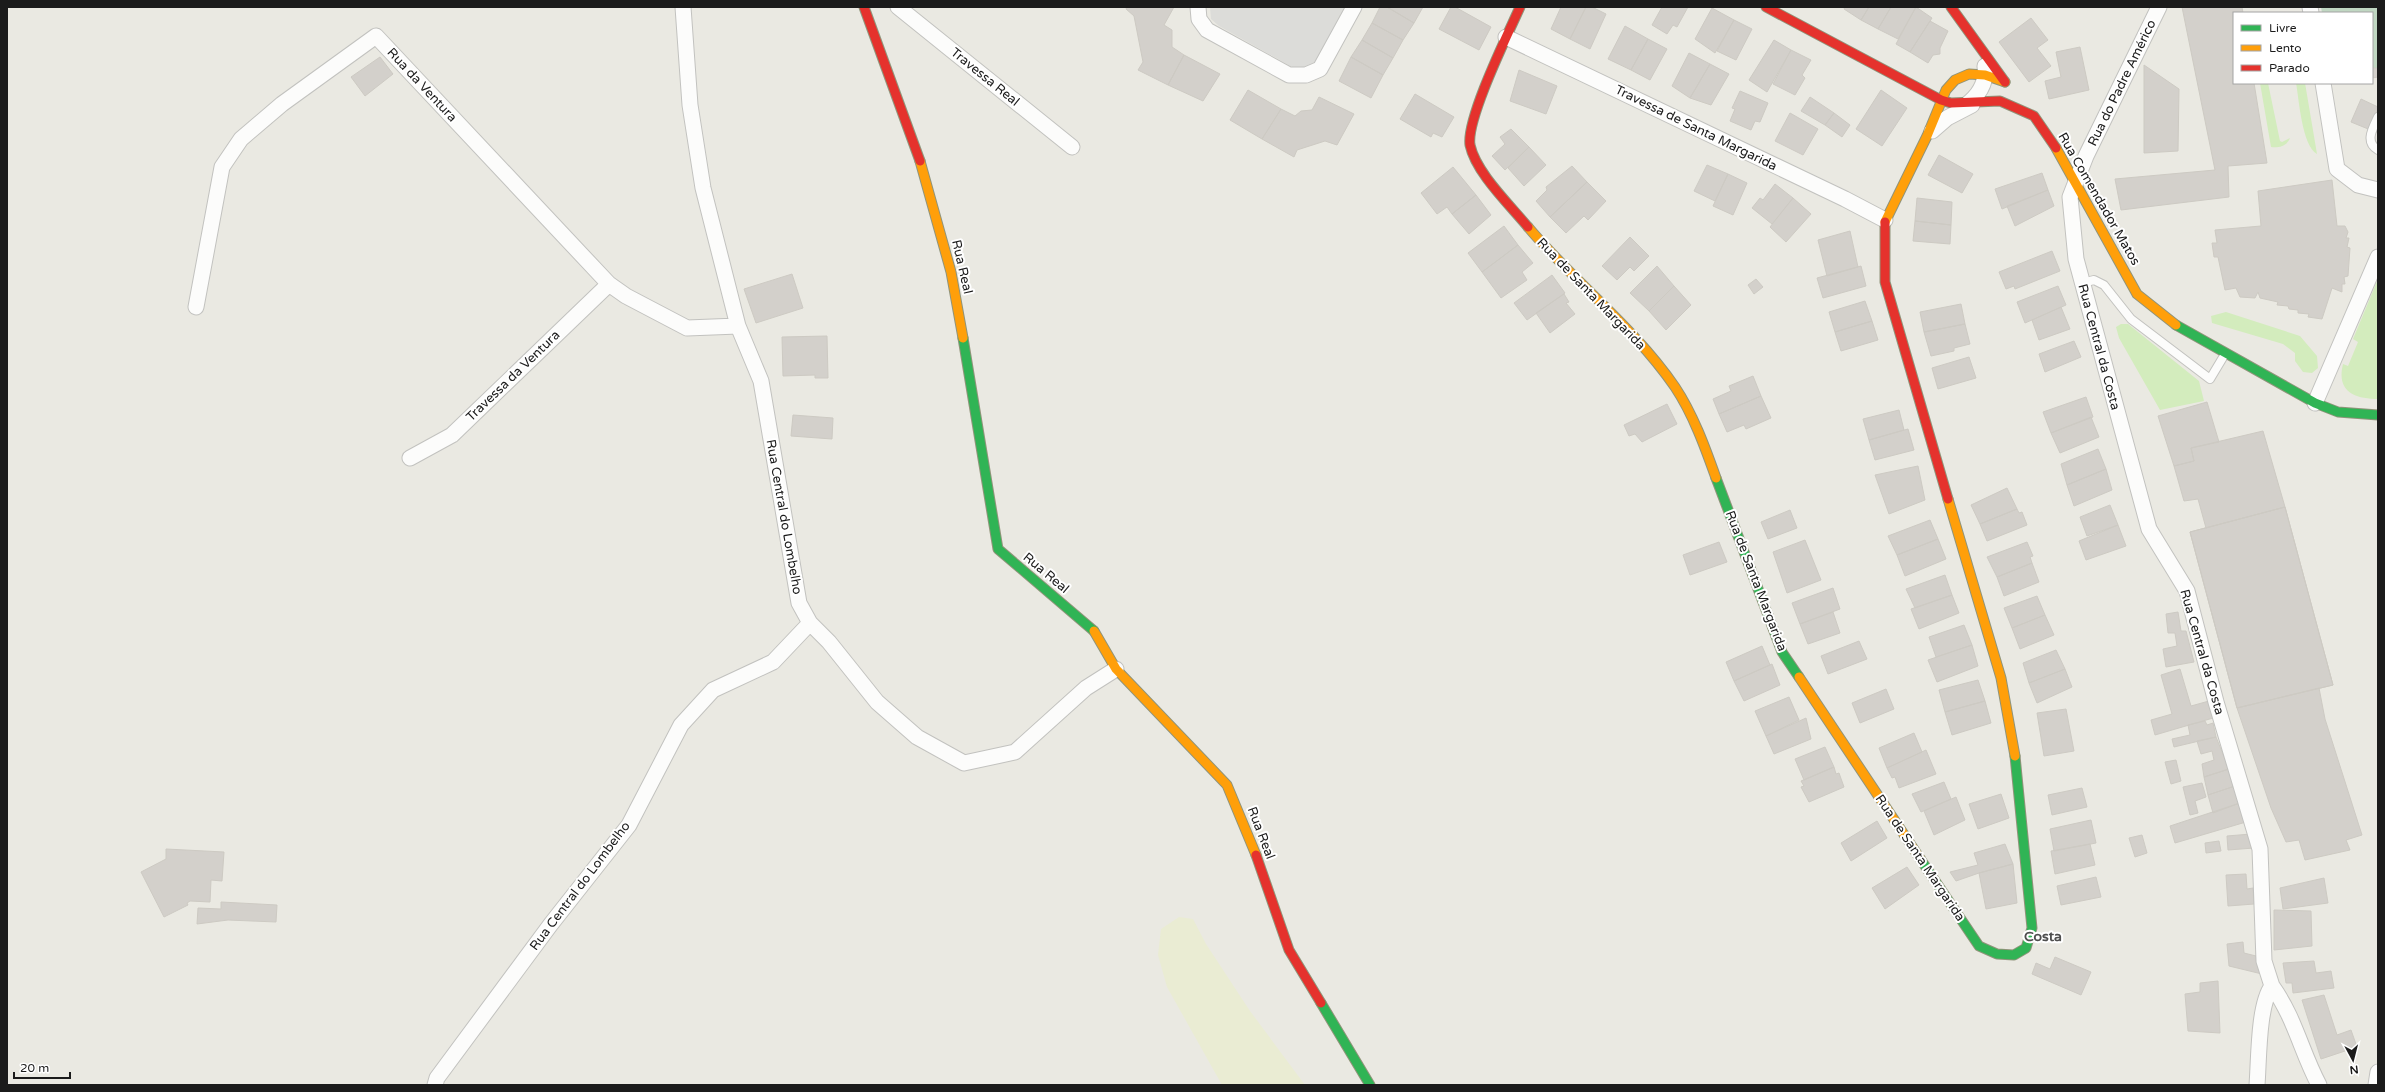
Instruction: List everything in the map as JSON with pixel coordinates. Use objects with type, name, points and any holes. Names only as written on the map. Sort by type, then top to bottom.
[{"type":"street","name":"Rua Central do Lombelho","points":[[435,1085],[437,1078],[550,924],[629,825],[681,725],[714,690],[773,662],[810,623],[799,603],[761,381],[738,326],[702,181],[690,106],[683,7]]},
{"type":"street","name":"Rua Real","points":[[864,7],[920,161],[951,272],[978,423],[998,549],[1094,630],[1116,669],[1227,785],[1254,851],[1290,950],[1370,1085]]},
{"type":"street","name":"Travessa Real","points":[[898,7],[1072,147]]},
{"type":"street","points":[[1198,7],[1199,19],[1206,30],[1289,75],[1306,75],[1320,69],[1354,7]]},
{"type":"street","name":"Rua de Santa Margarida","points":[[1520,7],[1473,117],[1470,144],[1477,162],[1487,178],[1531,231],[1650,355],[1675,387],[1699,432],[1782,652],[1979,946],[1992,953],[2007,957],[2021,953],[2031,943],[2032,928],[2016,763],[2001,678],[1896,325],[1885,282],[1885,220],[1927,136],[1946,90],[1955,80],[1969,74],[1985,75],[2008,85],[1981,52]]},
{"type":"street","name":"Rua Comendador Matos","points":[[1766,7],[1941,100],[1951,103],[1993,101],[2018,108],[2034,116],[2063,158],[2077,182],[2137,294],[2180,328],[2315,403],[2338,412],[2378,415]]},
{"type":"street","points":[[1950,7],[1981,52]]},
{"type":"street","name":"Rua do Padre Américo","points":[[2077,182],[2086,156],[2159,7]]},
{"type":"street","name":"Rua da Ventura","points":[[196,307],[222,167],[241,139],[282,104],[376,36],[609,284],[626,296],[686,328],[738,326]]},
{"type":"street","name":"Travessa de Santa Margarida","points":[[1506,37],[1885,220]]},
{"type":"street","name":"Rua de Santa Margarida","points":[[1927,136],[1935,127],[1959,111],[1978,95],[1985,75],[1981,52]]},
{"type":"street","points":[[2323,84],[2337,169],[2358,185],[2377,193]]},
{"type":"street","points":[[2020,98],[2030,108],[2034,116]]},
{"type":"street","name":"Rua de Santa Margarida","points":[[1959,111],[1976,104],[1993,101]]},
{"type":"street","name":"Rua Central da Costa","points":[[2077,182],[2070,197],[2071,218],[2076,259],[2082,283],[2149,529],[2187,591],[2216,702],[2260,849],[2264,961],[2272,986],[2293,1020],[2310,1067],[2319,1085]]},
{"type":"street","points":[[2315,403],[2378,257]]},
{"type":"street","name":"Travessa da Ventura","points":[[410,458],[452,435],[609,284]]},
{"type":"street","points":[[810,623],[829,642],[877,702],[917,736],[964,763],[1015,752],[1049,719],[1086,688],[1116,669]]},
{"type":"street","points":[[2257,1085],[2263,1008],[2266,994],[2272,986]]},
{"type":"street","points":[[2376,1085],[2378,1072]]},
{"type":"lane","points":[[2378,116],[2370,135],[2371,142],[2378,150]]},
{"type":"lane","points":[[2082,283],[2094,280],[2104,285],[2131,319],[2210,379],[2225,354]]},
{"type":"green space","points":[[2321,7],[2378,7],[2378,68],[2373,68],[2373,12],[2322,12]]},
{"type":"green space","points":[[2260,84],[2268,84],[2280,141],[2282,142],[2290,138],[2287,143],[2282,146],[2271,147]]},
{"type":"green space","points":[[2296,84],[2305,84],[2317,154],[2308,142],[2300,110]]},
{"type":"green space","points":[[2378,279],[2378,399],[2370,399],[2349,392],[2342,381],[2342,374],[2343,364],[2348,366],[2358,342],[2353,339]]},
{"type":"green space","points":[[2226,312],[2300,336],[2317,356],[2318,368],[2312,373],[2303,372],[2295,361],[2295,353],[2283,344],[2212,323],[2211,316]]},
{"type":"green space","points":[[2121,324],[2128,324],[2199,381],[2204,401],[2160,410],[2119,338],[2116,327]]},
{"type":"green space","points":[[1179,917],[1193,919],[1206,944],[1250,1011],[1305,1085],[1222,1085],[1167,987],[1158,955],[1161,929]]},
{"type":"shaded area","points":[[1210,7],[1346,7],[1316,62],[1306,68],[1294,68],[1219,26],[1211,19]]},
{"type":"building","points":[[1127,7],[1174,7],[1164,25],[1172,30],[1172,47],[1184,55],[1168,85],[1138,70],[1143,62],[1134,16],[1126,9]]},
{"type":"building","points":[[1380,7],[1387,7],[1414,23],[1403,40],[1372,23]]},
{"type":"building","points":[[1387,7],[1423,7],[1414,23]]},
{"type":"building","points":[[1451,7],[1455,7],[1491,27],[1479,50],[1439,29]]},
{"type":"building","points":[[1561,7],[1586,7],[1570,39],[1551,29]]},
{"type":"building","points":[[1586,7],[1592,7],[1606,14],[1590,49],[1570,39]]},
{"type":"building","points":[[1662,7],[1688,7],[1677,27],[1673,25],[1667,34],[1652,25]]},
{"type":"building","points":[[1845,7],[1869,7],[1861,20],[1844,9]]},
{"type":"building","points":[[1869,7],[1891,7],[1878,29],[1861,20]]},
{"type":"building","points":[[1891,7],[1916,7],[1898,39],[1878,29]]},
{"type":"building","points":[[1916,7],[1932,18],[1910,52],[1896,44]]},
{"type":"building","points":[[2182,7],[2242,7],[2243,12],[2233,12],[2233,84],[2254,84],[2267,163],[2228,166],[2229,197],[2121,210],[2115,179],[2215,170]]},
{"type":"building","points":[[1712,8],[1734,20],[1715,53],[1695,39]]},
{"type":"building","points":[[2031,18],[2048,40],[2037,48],[2051,66],[2029,82],[1999,42]]},
{"type":"building","points":[[1734,20],[1752,29],[1736,60],[1717,51]]},
{"type":"building","points":[[1930,21],[1948,31],[1940,48],[1940,54],[1933,55],[1928,63],[1910,52]]},
{"type":"building","points":[[1372,23],[1403,40],[1393,58],[1362,40]]},
{"type":"building","points":[[1625,26],[1648,39],[1631,70],[1608,59]]},
{"type":"building","points":[[1648,39],[1667,49],[1650,80],[1631,70]]},
{"type":"building","points":[[1362,40],[1393,58],[1383,75],[1351,57]]},
{"type":"building","points":[[1774,40],[1791,50],[1767,92],[1749,80]]},
{"type":"building","points":[[2080,47],[2089,90],[2049,99],[2045,81],[2061,77],[2056,52]]},
{"type":"building","points":[[1791,50],[1811,60],[1802,75],[1805,78],[1795,95],[1773,84]]},
{"type":"building","points":[[1689,53],[1710,64],[1690,98],[1672,86]]},
{"type":"building","points":[[1184,55],[1220,74],[1203,101],[1168,85]]},
{"type":"building","points":[[380,57],[393,74],[365,96],[351,77]]},
{"type":"building","points":[[1351,57],[1383,75],[1371,98],[1339,81]]},
{"type":"building","points":[[1710,64],[1729,74],[1711,105],[1690,98]]},
{"type":"building","points":[[2144,65],[2179,89],[2178,151],[2144,153]]},
{"type":"building","points":[[2373,68],[2378,68],[2378,77],[2373,78]]},
{"type":"building","points":[[1519,70],[1557,86],[1546,114],[1510,101]]},
{"type":"building","points":[[1248,90],[1281,109],[1262,139],[1230,120]]},
{"type":"building","points":[[1881,90],[1907,108],[1882,146],[1856,129]]},
{"type":"building","points":[[1740,91],[1768,103],[1760,122],[1755,121],[1751,130],[1730,121],[1735,109],[1732,108]]},
{"type":"building","points":[[1415,94],[1454,117],[1442,137],[1433,133],[1431,137],[1400,119]]},
{"type":"building","points":[[1319,97],[1354,114],[1337,145],[1325,141],[1297,150],[1294,157],[1262,139],[1281,109],[1295,116],[1301,111],[1312,110]]},
{"type":"building","points":[[1810,97],[1834,113],[1825,125],[1801,111]]},
{"type":"building","points":[[2361,99],[2378,107],[2378,133],[2351,122]]},
{"type":"building","points":[[1790,113],[1818,129],[1803,155],[1775,141]]},
{"type":"building","points":[[1834,113],[1850,125],[1842,137],[1825,125]]},
{"type":"building","points":[[1511,129],[1529,147],[1505,170],[1492,156],[1505,144],[1500,137]]},
{"type":"building","points":[[1529,147],[1546,165],[1524,186],[1508,168]]},
{"type":"building","points":[[1939,155],[1973,174],[1962,193],[1928,175]]},
{"type":"building","points":[[1707,165],[1728,174],[1715,201],[1694,191]]},
{"type":"building","points":[[1572,166],[1587,182],[1550,217],[1536,201],[1547,190],[1546,187]]},
{"type":"building","points":[[1453,167],[1476,195],[1452,214],[1447,207],[1437,214],[1421,193]]},
{"type":"building","points":[[2042,173],[2048,190],[2002,209],[1995,189]]},
{"type":"building","points":[[1728,174],[1747,183],[1733,215],[1713,206]]},
{"type":"building","points":[[2332,180],[2337,226],[2345,226],[2348,232],[2346,238],[2349,238],[2347,247],[2350,248],[2348,276],[2344,277],[2345,284],[2342,284],[2342,292],[2332,288],[2322,319],[2308,317],[2309,314],[2298,313],[2298,310],[2289,309],[2288,306],[2277,305],[2278,302],[2260,298],[2258,292],[2255,298],[2240,297],[2236,288],[2225,290],[2218,257],[2214,257],[2212,243],[2217,243],[2215,230],[2261,226],[2258,191]]},
{"type":"building","points":[[1587,182],[1606,201],[1588,220],[1584,216],[1566,233],[1550,217]]},
{"type":"building","points":[[1775,184],[1793,198],[1772,224],[1752,208],[1760,198],[1763,200]]},
{"type":"building","points":[[2048,190],[2054,206],[2015,226],[2007,206]]},
{"type":"building","points":[[1476,195],[1491,215],[1469,234],[1452,214]]},
{"type":"building","points":[[1793,198],[1811,214],[1786,242],[1770,227]]},
{"type":"building","points":[[1917,198],[1952,202],[1951,225],[1915,221]]},
{"type":"building","points":[[1915,221],[1951,225],[1950,244],[1913,241]]},
{"type":"building","points":[[1504,226],[1518,245],[1482,272],[1468,253]]},
{"type":"building","points":[[1850,231],[1858,267],[1827,276],[1818,240]]},
{"type":"building","points":[[1630,237],[1649,256],[1634,271],[1630,267],[1617,280],[1602,266]]},
{"type":"building","points":[[1518,245],[1533,263],[1522,272],[1527,280],[1501,298],[1482,272]]},
{"type":"building","points":[[2052,251],[2060,271],[2015,289],[2014,286],[2006,289],[1999,272]]},
{"type":"building","points":[[1657,266],[1674,286],[1649,311],[1630,293]]},
{"type":"building","points":[[1861,266],[1866,286],[1823,298],[1817,278]]},
{"type":"building","points":[[792,274],[803,308],[756,323],[744,289]]},
{"type":"building","points":[[1552,275],[1565,293],[1527,320],[1514,303]]},
{"type":"building","points":[[1756,279],[1763,287],[1754,294],[1748,285]]},
{"type":"building","points":[[1674,286],[1691,305],[1666,330],[1649,311]]},
{"type":"building","points":[[2058,286],[2066,305],[2025,323],[2017,302]]},
{"type":"building","points":[[1564,294],[1569,302],[1566,303],[1575,314],[1550,333],[1536,313]]},
{"type":"building","points":[[1865,301],[1872,321],[1835,332],[1829,312]]},
{"type":"building","points":[[1961,304],[1965,324],[1924,332],[1920,312]]},
{"type":"building","points":[[2061,307],[2070,329],[2039,340],[2032,320]]},
{"type":"building","points":[[1872,321],[1878,340],[1841,351],[1835,332]]},
{"type":"building","points":[[1965,324],[1970,344],[1954,348],[1954,351],[1931,356],[1924,332]]},
{"type":"building","points":[[827,336],[828,378],[815,378],[815,375],[783,376],[782,337]]},
{"type":"building","points":[[2074,341],[2081,357],[2045,372],[2039,354]]},
{"type":"building","points":[[1969,357],[1976,378],[1938,389],[1932,368]]},
{"type":"building","points":[[1753,376],[1761,396],[1719,414],[1713,399],[1731,391],[1729,386]]},
{"type":"building","points":[[1761,396],[1771,418],[1746,429],[1744,425],[1727,432],[1719,414]]},
{"type":"building","points":[[2086,397],[2093,417],[2051,433],[2043,412]]},
{"type":"building","points":[[2207,402],[2219,442],[2191,448],[2194,461],[2174,466],[2158,416]]},
{"type":"building","points":[[1667,404],[1677,424],[1642,442],[1635,434],[1629,436],[1624,425]]},
{"type":"building","points":[[1899,410],[1904,430],[1869,440],[1863,419]]},
{"type":"building","points":[[793,415],[833,418],[832,439],[791,436]]},
{"type":"building","points":[[2091,417],[2099,437],[2060,453],[2051,433]]},
{"type":"building","points":[[1908,429],[1914,450],[1875,460],[1869,440]]},
{"type":"building","points":[[2263,431],[2285,507],[2206,528],[2198,499],[2184,501],[2174,466],[2194,461],[2191,448]]},
{"type":"building","points":[[2098,449],[2106,469],[2067,485],[2061,464]]},
{"type":"building","points":[[1918,466],[1925,500],[1889,514],[1875,475]]},
{"type":"building","points":[[2106,469],[2112,490],[2074,506],[2067,485]]},
{"type":"building","points":[[2007,488],[2017,509],[1980,524],[1971,505]]},
{"type":"building","points":[[2110,505],[2118,525],[2087,536],[2080,517]]},
{"type":"building","points":[[2285,507],[2333,685],[2237,708],[2190,532]]},
{"type":"building","points":[[2285,507],[2333,685],[2237,708],[2190,532]]},
{"type":"building","points":[[2017,509],[2019,513],[2022,512],[2027,525],[1987,541],[1980,524]]},
{"type":"building","points":[[1790,510],[1797,528],[1768,539],[1761,522]]},
{"type":"building","points":[[1930,520],[1938,539],[1897,555],[1888,536]]},
{"type":"building","points":[[2118,525],[2126,546],[2086,560],[2079,541]]},
{"type":"building","points":[[1938,539],[1946,559],[1905,576],[1897,555]]},
{"type":"building","points":[[1805,540],[1821,580],[1787,593],[1773,552]]},
{"type":"building","points":[[1719,542],[1727,562],[1690,575],[1683,555]]},
{"type":"building","points":[[2027,542],[2033,556],[2030,557],[2032,563],[1997,577],[1987,557]]},
{"type":"building","points":[[2032,563],[2039,582],[2004,596],[1997,577]]},
{"type":"building","points":[[1945,575],[1952,595],[1915,608],[1906,589]]},
{"type":"building","points":[[1833,588],[1840,609],[1800,624],[1792,603]]},
{"type":"building","points":[[1952,595],[1959,613],[1919,629],[1911,609]]},
{"type":"building","points":[[2037,596],[2045,615],[2012,628],[2004,608]]},
{"type":"building","points":[[1833,612],[1840,633],[1808,644],[1800,624]]},
{"type":"building","points":[[2178,612],[2181,631],[2186,631],[2194,662],[2166,667],[2163,649],[2177,646],[2175,633],[2168,633],[2166,614]]},
{"type":"building","points":[[2045,615],[2054,635],[2020,649],[2012,628]]},
{"type":"building","points":[[1964,625],[1972,645],[1936,657],[1929,637]]},
{"type":"building","points":[[1859,641],[1867,659],[1828,674],[1821,656]]},
{"type":"building","points":[[1972,645],[1978,666],[1937,682],[1928,660]]},
{"type":"building","points":[[1762,646],[1770,665],[1734,681],[1726,662]]},
{"type":"building","points":[[2056,650],[2065,669],[2029,683],[2023,663]]},
{"type":"building","points":[[1772,664],[1780,685],[1744,701],[1734,681]]},
{"type":"building","points":[[2065,669],[2072,687],[2037,703],[2029,683]]},
{"type":"building","points":[[2180,669],[2191,706],[2209,701],[2213,718],[2155,735],[2151,720],[2172,714],[2161,675]]},
{"type":"building","points":[[1978,680],[1985,701],[1945,712],[1939,690]]},
{"type":"building","points":[[2319,688],[2325,719],[2362,835],[2346,840],[2350,850],[2305,860],[2299,840],[2286,842],[2271,808],[2237,708]]},
{"type":"building","points":[[1886,689],[1894,709],[1860,723],[1852,703]]},
{"type":"building","points":[[1789,697],[1799,720],[1766,736],[1755,711]]},
{"type":"building","points":[[1985,701],[1991,723],[1952,735],[1945,712]]},
{"type":"building","points":[[2066,709],[2074,751],[2044,756],[2037,713]]},
{"type":"building","points":[[1806,718],[1811,739],[1774,754],[1766,736]]},
{"type":"building","points":[[2205,721],[2207,725],[2213,723],[2216,737],[2174,747],[2172,739],[2190,735],[2188,725]]},
{"type":"building","points":[[1914,733],[1922,752],[1887,768],[1879,748]]},
{"type":"building","points":[[2216,737],[2229,769],[2204,777],[2202,764],[2214,760],[2212,751],[2201,754],[2197,741]]},
{"type":"building","points":[[1825,747],[1834,767],[1804,780],[1795,759]]},
{"type":"building","points":[[1926,750],[1936,774],[1899,788],[1895,777],[1892,778],[1887,768]]},
{"type":"building","points":[[2176,760],[2181,781],[2171,784],[2165,762]]},
{"type":"building","points":[[1834,767],[1836,774],[1839,773],[1844,787],[1809,802],[1801,787],[1804,786],[1801,781]]},
{"type":"building","points":[[2229,769],[2235,786],[2208,795],[2204,777]]},
{"type":"building","points":[[1944,782],[1951,799],[1921,812],[1912,794]]},
{"type":"building","points":[[2202,783],[2206,797],[2195,801],[2198,813],[2190,815],[2183,787]]},
{"type":"building","points":[[2235,786],[2240,803],[2213,813],[2208,795]]},
{"type":"building","points":[[2082,788],[2087,807],[2052,815],[2048,795]]},
{"type":"building","points":[[2001,794],[2009,818],[1978,829],[1969,804]]},
{"type":"building","points":[[1956,797],[1965,820],[1934,835],[1924,811]]},
{"type":"building","points":[[2240,803],[2246,822],[2175,843],[2170,826]]},
{"type":"building","points":[[2091,820],[2096,843],[2054,851],[2050,829]]},
{"type":"building","points":[[1877,821],[1887,838],[1851,861],[1841,843]]},
{"type":"building","points":[[2251,834],[2254,848],[2228,850],[2227,836]]},
{"type":"building","points":[[2142,835],[2147,853],[2135,857],[2129,838]]},
{"type":"building","points":[[2219,841],[2221,851],[2206,853],[2205,843]]},
{"type":"building","points":[[2005,844],[2013,864],[1956,881],[1950,872],[1978,865],[1974,853]]},
{"type":"building","points":[[2090,844],[2095,865],[2055,874],[2051,851]]},
{"type":"building","points":[[166,849],[224,852],[222,881],[211,880],[210,902],[190,901],[187,903],[188,905],[164,917],[141,872],[166,859]]},
{"type":"building","points":[[2013,864],[2017,903],[1986,909],[1979,873]]},
{"type":"building","points":[[1907,867],[1919,885],[1885,909],[1872,888]]},
{"type":"building","points":[[2246,874],[2247,889],[2253,888],[2254,904],[2228,906],[2226,875]]},
{"type":"building","points":[[2096,877],[2101,897],[2061,905],[2057,886]]},
{"type":"building","points":[[2324,878],[2328,903],[2283,909],[2280,888]]},
{"type":"building","points":[[221,902],[277,905],[276,922],[228,920],[197,924],[198,908],[221,909]]},
{"type":"building","points":[[2274,910],[2311,911],[2312,946],[2274,950]]},
{"type":"building","points":[[2243,942],[2244,953],[2260,957],[2262,974],[2229,966],[2227,944]]},
{"type":"building","points":[[2055,957],[2091,972],[2081,995],[2032,974],[2036,963],[2050,969]]},
{"type":"building","points":[[2314,961],[2316,973],[2331,971],[2334,988],[2293,993],[2292,983],[2286,983],[2283,963]]},
{"type":"building","points":[[2218,981],[2220,1033],[2188,1031],[2185,994],[2200,992],[2200,983]]},
{"type":"building","points":[[2324,995],[2337,1035],[2351,1030],[2357,1047],[2321,1059],[2302,1000]]},
{"type":"traffic: fast","points":[[2176,325],[2315,403],[2338,412],[2378,415]]},
{"type":"traffic: fast","points":[[963,338],[998,549],[1094,631]]},
{"type":"traffic: fast","points":[[1716,478],[1782,652],[1799,677]]},
{"type":"traffic: fast","points":[[1921,860],[1979,946],[1997,954],[2014,955],[2026,948],[2032,928],[2015,756]]},
{"type":"traffic: fast","points":[[1321,1003],[1370,1085]]},
{"type":"traffic: slow","points":[[1885,222],[1927,136],[1946,90],[1955,80],[1969,74],[1985,75],[2005,82]]},
{"type":"traffic: slow","points":[[2056,148],[2137,294],[2176,325]]},
{"type":"traffic: slow","points":[[920,161],[951,272],[963,338]]},
{"type":"traffic: slow","points":[[1528,227],[1565,267],[1623,325],[1659,365],[1675,387],[1693,419],[1716,478]]},
{"type":"traffic: slow","points":[[1948,499],[2001,678],[2015,756]]},
{"type":"traffic: slow","points":[[1094,631],[1116,669],[1227,785],[1256,855]]},
{"type":"traffic: slow","points":[[1799,677],[1921,860]]},
{"type":"traffic: jam","points":[[864,7],[920,161]]},
{"type":"traffic: jam","points":[[1520,7],[1489,76],[1474,116],[1470,145],[1473,156],[1486,177],[1528,227]]},
{"type":"traffic: jam","points":[[1766,7],[1941,100],[1951,103],[2000,101],[2034,116],[2056,148]]},
{"type":"traffic: jam","points":[[1951,7],[2005,82]]},
{"type":"traffic: jam","points":[[1885,222],[1885,282],[1948,499]]},
{"type":"traffic: jam","points":[[1256,855],[1289,950],[1321,1003]]},
{"type":"district","name":"Costa","points":[[2043,936]]}]
